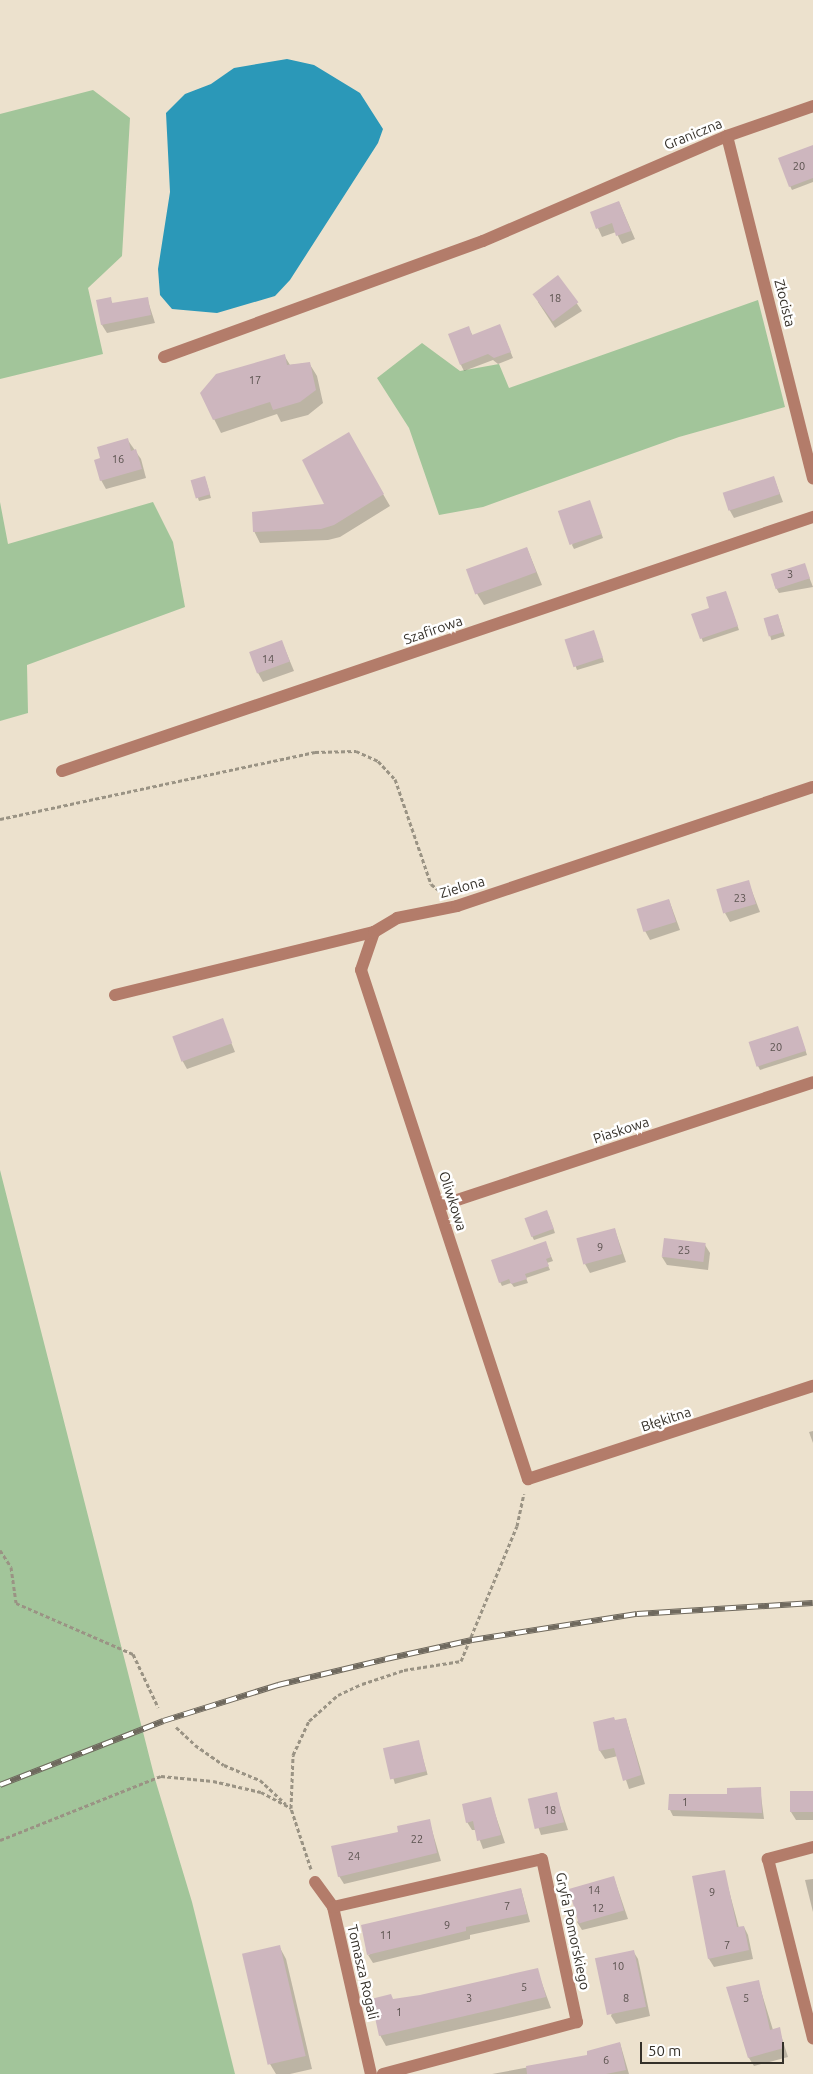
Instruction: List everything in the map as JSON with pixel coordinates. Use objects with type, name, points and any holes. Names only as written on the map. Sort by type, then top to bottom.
[{"type":"street","name":"Graniczna","points":[[164,356],[483,241],[585,195],[727,136],[813,106]]},
{"type":"street","name":"Złocista","points":[[727,136],[813,478]]},
{"type":"street","name":"Szafirowa","points":[[62,771],[813,517]]},
{"type":"street","name":"Zielona","points":[[115,995],[374,932],[397,918],[458,906],[813,787]]},
{"type":"street","name":"Oliwkowa","points":[[374,932],[361,970],[528,1479]]},
{"type":"street","name":"Piaskowa","points":[[439,1206],[813,1082]]},
{"type":"street","name":"Błękitna","points":[[528,1479],[813,1386]]},
{"type":"street","points":[[813,1846],[768,1859],[813,2038]]},
{"type":"street","name":"Gryfa Pomorskiego","points":[[333,1908],[542,1859],[577,2022],[383,2074]]},
{"type":"street","name":"Tomasza Rogali","points":[[315,1882],[333,1908],[371,2074]]},
{"type":"path","points":[[0,819],[316,752],[356,750],[378,761],[395,779],[431,884],[458,906]]},
{"type":"path","points":[[315,1882],[290,1808],[293,1755],[309,1721],[338,1695],[404,1670],[461,1661],[517,1526],[528,1479]]},
{"type":"path","points":[[0,1550],[11,1567],[16,1603],[133,1654],[158,1708]]},
{"type":"path","points":[[176,1727],[195,1745],[224,1765],[260,1780],[290,1808]]},
{"type":"path","points":[[0,1840],[161,1776],[213,1780],[261,1792],[290,1808]]},
{"type":"green space","points":[[93,90],[130,118],[122,256],[88,288],[103,354],[0,379],[0,114]]},
{"type":"green space","points":[[758,300],[785,407],[679,437],[483,507],[439,515],[409,428],[377,378],[422,343],[460,371],[499,364],[509,388]]},
{"type":"green space","points":[[0,502],[8,544],[153,502],[173,542],[185,607],[27,665],[28,713],[0,721]]},
{"type":"green space","points":[[0,1170],[155,1779],[192,1902],[235,2074],[0,2074]]},
{"type":"water","points":[[287,59],[314,65],[360,93],[383,129],[378,143],[290,280],[275,296],[217,313],[172,309],[160,295],[158,269],[170,192],[166,113],[185,94],[211,84],[234,68]]},
{"type":"building","points":[[813,145],[813,178],[789,187],[778,158]]},
{"type":"building","points":[[619,201],[631,231],[616,236],[612,223],[596,229],[590,212]]},
{"type":"building","points":[[558,275],[578,302],[553,321],[532,294]]},
{"type":"building","points":[[111,297],[112,303],[148,297],[151,315],[101,325],[96,300]]},
{"type":"building","points":[[500,324],[511,352],[494,358],[488,354],[460,365],[448,334],[469,326],[472,335]]},
{"type":"building","points":[[285,354],[287,365],[310,362],[316,390],[300,402],[273,410],[270,402],[213,420],[200,393],[216,374]]},
{"type":"building","points":[[349,432],[384,494],[334,525],[321,529],[253,532],[252,512],[324,504],[302,460]]},
{"type":"building","points":[[128,438],[131,451],[136,449],[142,469],[100,481],[94,460],[100,458],[97,447]]},
{"type":"building","points":[[205,476],[210,494],[196,498],[191,480]]},
{"type":"building","points":[[774,476],[780,494],[729,511],[723,493]]},
{"type":"building","points":[[590,500],[602,534],[570,545],[558,511]]},
{"type":"building","points":[[527,547],[536,572],[475,595],[466,569]]},
{"type":"building","points":[[805,563],[810,578],[776,589],[771,574]]},
{"type":"building","points":[[726,591],[738,626],[700,639],[691,614],[709,608],[706,597]]},
{"type":"building","points":[[778,614],[783,632],[769,636],[764,618]]},
{"type":"building","points":[[594,630],[603,658],[573,667],[565,640]]},
{"type":"building","points":[[282,640],[290,662],[257,674],[249,652]]},
{"type":"building","points":[[749,880],[756,904],[723,913],[716,889]]},
{"type":"building","points":[[669,899],[676,922],[644,932],[636,909]]},
{"type":"building","points":[[223,1018],[232,1043],[181,1062],[172,1036]]},
{"type":"building","points":[[798,1026],[806,1051],[757,1067],[749,1042]]},
{"type":"building","points":[[547,1210],[554,1229],[531,1237],[524,1218]]},
{"type":"building","points":[[615,1228],[622,1254],[583,1264],[576,1238]]},
{"type":"building","points":[[664,1238],[706,1243],[703,1262],[662,1257]]},
{"type":"building","points":[[546,1241],[551,1257],[546,1259],[549,1266],[525,1274],[527,1279],[511,1284],[509,1279],[499,1283],[491,1260]]},
{"type":"building","points":[[614,1717],[615,1720],[626,1718],[641,1775],[623,1781],[614,1748],[599,1751],[593,1722]]},
{"type":"building","points":[[419,1740],[426,1771],[390,1780],[383,1748]]},
{"type":"building","points":[[761,1787],[762,1813],[668,1810],[669,1794],[727,1794],[727,1788]]},
{"type":"building","points":[[790,1791],[813,1791],[813,1812],[790,1812]]},
{"type":"building","points":[[557,1792],[564,1822],[535,1829],[528,1799]]},
{"type":"building","points":[[491,1797],[501,1835],[477,1841],[473,1821],[466,1823],[462,1804]]},
{"type":"building","points":[[430,1819],[437,1853],[338,1877],[331,1846],[398,1832],[397,1826]]},
{"type":"building","points":[[725,1870],[737,1927],[744,1926],[749,1950],[708,1959],[692,1876]]},
{"type":"building","points":[[614,1876],[624,1911],[579,1924],[569,1889]]},
{"type":"building","points":[[521,1888],[527,1914],[466,1927],[466,1931],[367,1955],[361,1925]]},
{"type":"building","points":[[280,1945],[306,2056],[268,2065],[242,1954]]},
{"type":"building","points":[[634,1950],[646,2007],[607,2015],[595,1958]]},
{"type":"building","points":[[538,1968],[546,1997],[379,2036],[371,1999],[391,1994],[393,1999],[420,1995]]},
{"type":"building","points":[[759,1980],[770,2030],[780,2027],[784,2048],[748,2058],[726,1987]]},
{"type":"building","points":[[620,2042],[626,2070],[606,2074],[527,2074],[526,2066],[587,2055],[587,2051]]},
{"type":"railway","points":[[0,1785],[163,1721],[278,1685],[386,1659],[472,1640],[637,1614],[813,1603]]}]
